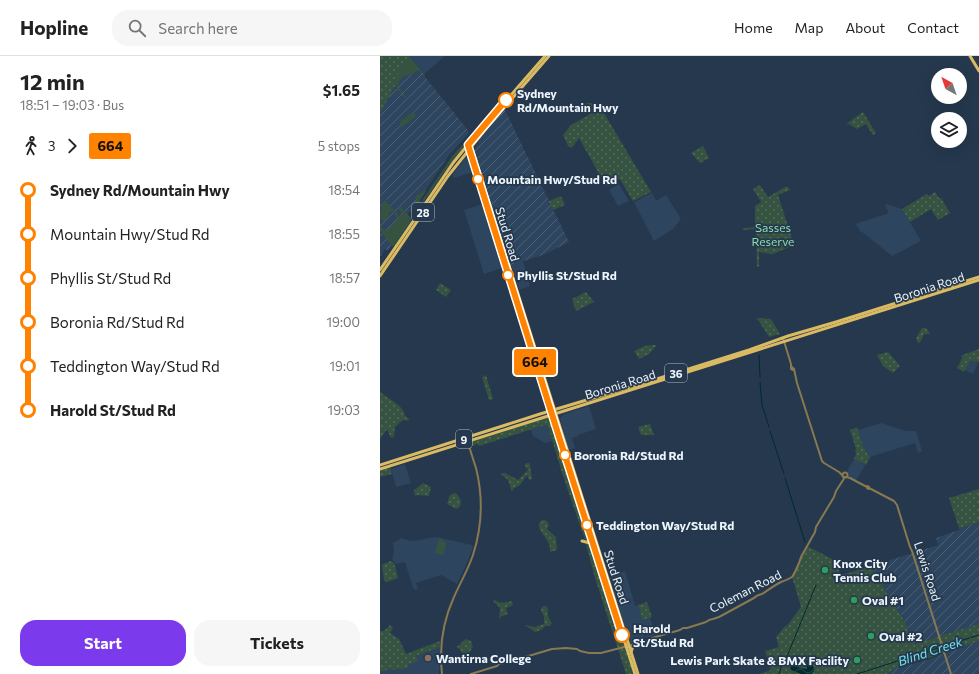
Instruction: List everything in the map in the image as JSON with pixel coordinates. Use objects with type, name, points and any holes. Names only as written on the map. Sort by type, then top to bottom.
[{"type":"main road","name":"28","points":[[416,220],[444,175],[544,56]]},
{"type":"main road","name":"28","points":[[380,276],[382,268],[463,158],[469,146],[550,56]]},
{"type":"main road","points":[[970,56],[979,71]]},
{"type":"main road","points":[[473,152],[484,131]]},
{"type":"main road","name":"Stud Road","points":[[469,146],[473,152],[552,410],[557,419],[627,646],[634,674]]},
{"type":"main road","name":"Stud Road","points":[[469,146],[487,208],[501,245]]},
{"type":"main road","points":[[463,158],[469,157],[473,164]]},
{"type":"main road","points":[[444,175],[450,169],[454,169]]},
{"type":"main road","points":[[477,175],[478,170]]},
{"type":"main road","points":[[487,197],[487,208]]},
{"type":"main road","name":"Boronia Road","points":[[380,469],[552,410],[668,376],[783,338],[979,277]]},
{"type":"main road","name":"Boronia Road","points":[[380,465],[554,414],[979,280]]},
{"type":"main road","points":[[557,419],[566,410]]},
{"type":"main road","name":"Stud Road","points":[[554,414],[555,424],[594,546],[627,646],[631,652],[638,674]]},
{"type":"main road","points":[[547,416],[555,424]]},
{"type":"main road","points":[[582,541],[590,543],[594,546]]},
{"type":"main road","points":[[631,652],[634,644]]},
{"type":"street","name":"Lewis Road","points":[[783,338],[822,461],[845,476],[894,501],[912,551],[951,674]]},
{"type":"street","points":[[442,674],[441,650],[446,619],[453,598],[473,555],[480,519],[480,502],[476,468],[467,439]]},
{"type":"street","name":"Coleman Road","points":[[471,674],[550,649],[576,649],[586,653],[596,654],[607,652],[719,617],[791,578],[815,532],[816,527],[845,476]]},
{"type":"shaded area","points":[[408,56],[469,133],[449,155],[421,197],[417,200],[390,242],[392,245],[388,251],[385,249],[380,257],[380,110],[395,86],[405,98],[393,82]]},
{"type":"shaded area","points":[[409,56],[445,56],[424,74]]},
{"type":"shaded area","points":[[504,108],[569,242],[543,255],[508,266],[474,150],[484,131]]},
{"type":"shaded area","points":[[466,157],[469,158],[476,171],[454,178],[453,174]]},
{"type":"shaded area","points":[[619,184],[629,201],[618,206],[609,190]]},
{"type":"shaded area","points":[[652,193],[656,201],[666,195],[681,219],[673,229],[654,241],[634,202]]},
{"type":"shaded area","points":[[486,203],[505,267],[484,274],[464,210]]},
{"type":"shaded area","points":[[887,204],[902,209],[921,241],[892,256],[860,232],[855,224],[889,213],[885,206]]},
{"type":"shaded area","points":[[523,261],[530,286],[519,290],[511,265]]},
{"type":"shaded area","points":[[970,361],[978,363],[973,374],[965,370]]},
{"type":"shaded area","points":[[589,406],[596,429],[572,438],[575,448],[568,450],[560,418],[564,414]]},
{"type":"shaded area","points":[[881,423],[906,431],[916,431],[922,451],[918,453],[915,443],[870,457],[863,446],[858,430]]},
{"type":"shaded area","points":[[545,425],[548,427],[553,441],[545,443],[533,436],[531,429]]},
{"type":"shaded area","points":[[854,459],[865,465],[856,481],[850,478],[847,474],[848,469]]},
{"type":"shaded area","points":[[405,464],[411,483],[396,487],[391,469]]},
{"type":"shaded area","points":[[979,522],[979,624],[912,646],[906,624],[871,566],[938,545],[936,538],[959,530],[959,528]]},
{"type":"shaded area","points":[[437,537],[472,545],[473,547],[467,563],[457,584],[441,575],[416,583],[418,589],[414,590],[405,562],[396,564],[392,560],[394,550],[393,543],[401,538],[410,541]]},
{"type":"shaded area","points":[[625,571],[635,606],[638,605],[642,620],[650,617],[655,634],[647,638],[642,627],[646,641],[631,645],[613,592],[614,588],[610,576]]},
{"type":"shaded area","points":[[979,641],[979,674],[887,674],[894,669],[931,659],[944,652]]},
{"type":"shaded area","name":"Wantirna College","points":[[440,647],[439,674],[380,674],[380,672],[390,669],[404,669],[409,667],[408,665],[416,656]]},
{"type":"green space","points":[[380,56],[409,56],[425,75],[424,76],[408,57],[393,82],[406,97],[405,98],[395,86],[380,113]]},
{"type":"green space","points":[[408,56],[419,70],[404,77],[400,81],[398,87],[393,82]]},
{"type":"green space","points":[[587,103],[598,103],[651,192],[633,201],[620,179],[606,186],[579,138],[571,148],[568,146],[563,135],[571,125],[594,112],[588,106],[584,105]]},
{"type":"green space","points":[[412,112],[416,116],[402,127],[399,123]]},
{"type":"green space","points":[[863,112],[876,133],[873,135],[866,124],[857,129],[849,124],[846,124]]},
{"type":"green space","points":[[463,144],[463,148],[422,202],[453,155]]},
{"type":"green space","points":[[703,146],[709,158],[700,163],[691,153]]},
{"type":"green space","name":"Sasses Reserve","points":[[760,185],[768,197],[787,186],[790,190],[778,195],[794,245],[773,254],[759,252],[759,266],[757,267],[756,229],[743,230],[743,228],[755,227],[755,206],[761,202],[753,189]]},
{"type":"green space","points":[[425,190],[426,191],[420,200],[421,206],[415,215],[413,215],[410,211],[417,199],[415,197]]},
{"type":"green space","points":[[935,192],[939,198],[941,198],[950,213],[938,220],[931,209],[910,222],[902,209],[927,194],[929,196]]},
{"type":"green space","points":[[561,196],[565,205],[553,210],[549,201]]},
{"type":"green space","points":[[387,199],[386,201],[394,210],[388,214],[390,216],[386,218],[386,220],[383,221],[380,218],[382,203]]},
{"type":"green space","points":[[401,207],[411,218],[411,221],[394,246],[392,246],[381,232],[380,233],[380,226],[385,231],[391,226],[398,219],[393,213],[395,211],[399,216],[403,214],[398,208]]},
{"type":"green space","points":[[440,283],[451,290],[446,297],[436,290]]},
{"type":"green space","points":[[586,292],[594,302],[576,311],[572,299]]},
{"type":"green space","points":[[756,319],[771,319],[780,334],[769,337],[759,321]]},
{"type":"green space","points":[[922,328],[926,328],[930,334],[924,334],[920,343],[917,342],[916,338]]},
{"type":"green space","points":[[657,345],[649,354],[639,359],[634,351],[645,346]]},
{"type":"green space","points":[[979,349],[979,362],[970,361],[964,372],[957,368],[963,357],[960,356]]},
{"type":"green space","points":[[888,352],[900,366],[893,373],[883,366],[877,355]]},
{"type":"green space","points":[[486,375],[493,399],[489,400],[482,377]]},
{"type":"green space","points":[[380,392],[401,407],[405,416],[410,419],[407,421],[403,420],[395,427],[394,437],[391,438],[387,429],[380,439]]},
{"type":"green space","points":[[547,416],[555,424],[634,674],[626,674],[595,578],[584,537],[548,427],[545,425],[479,446],[478,444],[469,447],[468,441]]},
{"type":"green space","points":[[650,424],[654,435],[641,435],[638,427]]},
{"type":"green space","points":[[857,427],[863,446],[870,457],[866,465],[854,459],[856,449],[850,430]]},
{"type":"green space","points":[[526,463],[529,463],[530,465],[532,479],[529,480],[527,475],[520,485],[513,489],[512,492],[508,480],[501,474],[505,473],[518,480],[528,470],[525,466]]},
{"type":"green space","points":[[390,466],[392,474],[380,477],[380,469]]},
{"type":"green space","points":[[423,483],[431,487],[429,496],[415,496],[414,490]]},
{"type":"green space","points":[[979,489],[979,522],[959,528],[949,498]]},
{"type":"green space","points":[[455,493],[459,496],[461,501],[460,506],[456,509],[447,504],[450,496]]},
{"type":"green space","points":[[543,520],[549,525],[547,529],[556,537],[557,550],[550,552],[549,543],[539,526],[539,523]]},
{"type":"green space","points":[[439,539],[446,544],[442,555],[435,552]]},
{"type":"green space","points":[[807,546],[838,562],[837,566],[841,575],[871,566],[906,624],[912,645],[979,624],[979,641],[894,669],[887,674],[759,674],[771,670],[765,651],[779,647],[776,637],[785,626],[786,627],[801,607],[792,577]]},
{"type":"green space","points":[[391,561],[394,563],[398,577],[386,582],[384,580],[382,566],[383,564]]},
{"type":"green space","points":[[493,599],[502,603],[512,601],[513,605],[506,608],[508,614],[499,619],[500,608]]},
{"type":"green space","points":[[647,602],[652,617],[642,620],[638,605]]},
{"type":"green space","points":[[544,606],[548,608],[548,617],[552,623],[549,626],[545,626],[541,630],[535,632],[525,625],[535,627],[544,624],[544,617],[541,610]]},
{"type":"green space","points":[[390,625],[393,628],[390,633],[399,639],[406,654],[440,641],[440,647],[416,656],[418,661],[408,665],[409,667],[404,669],[390,669],[380,672],[380,631],[384,631]]},
{"type":"green space","points":[[466,639],[471,641],[473,647],[469,653],[464,654],[456,647]]},
{"type":"water","points":[[796,656],[803,657],[804,660],[802,663],[795,663],[793,660]]},
{"type":"water","points":[[808,660],[812,663],[814,668],[814,671],[811,674],[801,674],[791,670],[790,667],[794,665],[807,669],[804,665]]},
{"type":"waterway","points":[[759,355],[760,377]]},
{"type":"waterway","points":[[760,382],[762,405],[769,427]]},
{"type":"waterway","points":[[770,431],[784,474]]},
{"type":"waterway","points":[[785,478],[805,542]]},
{"type":"waterway","points":[[779,674],[783,661],[788,654],[816,585]]},
{"type":"waterway","name":"Blind Creek","points":[[857,674],[979,635]]},
{"type":"bus line","name":"664","points":[[506,100],[468,145],[622,635]]},
{"type":"place","name":"Sydney Rd/Mountain Hwy","points":[[506,100]]},
{"type":"place","name":"Mountain Hwy/Stud Rd","points":[[478,179]]},
{"type":"place","name":"Phyllis St/Stud Rd","points":[[508,275]]},
{"type":"place","name":"Boronia Rd/Stud Rd","points":[[565,455]]},
{"type":"place","name":"Teddington Way/Stud Rd","points":[[587,525]]},
{"type":"place","name":"Knox City Tennis Club","points":[[825,570]]},
{"type":"place","name":"Oval #1","points":[[854,600]]},
{"type":"place","name":"Harold St/Stud Rd","points":[[622,635]]},
{"type":"place","name":"Oval #2","points":[[871,636]]},
{"type":"place","name":"Wantirna College","points":[[428,658]]},
{"type":"place","name":"Lewis Park Skate & BMX Facility","points":[[857,660]]}]
